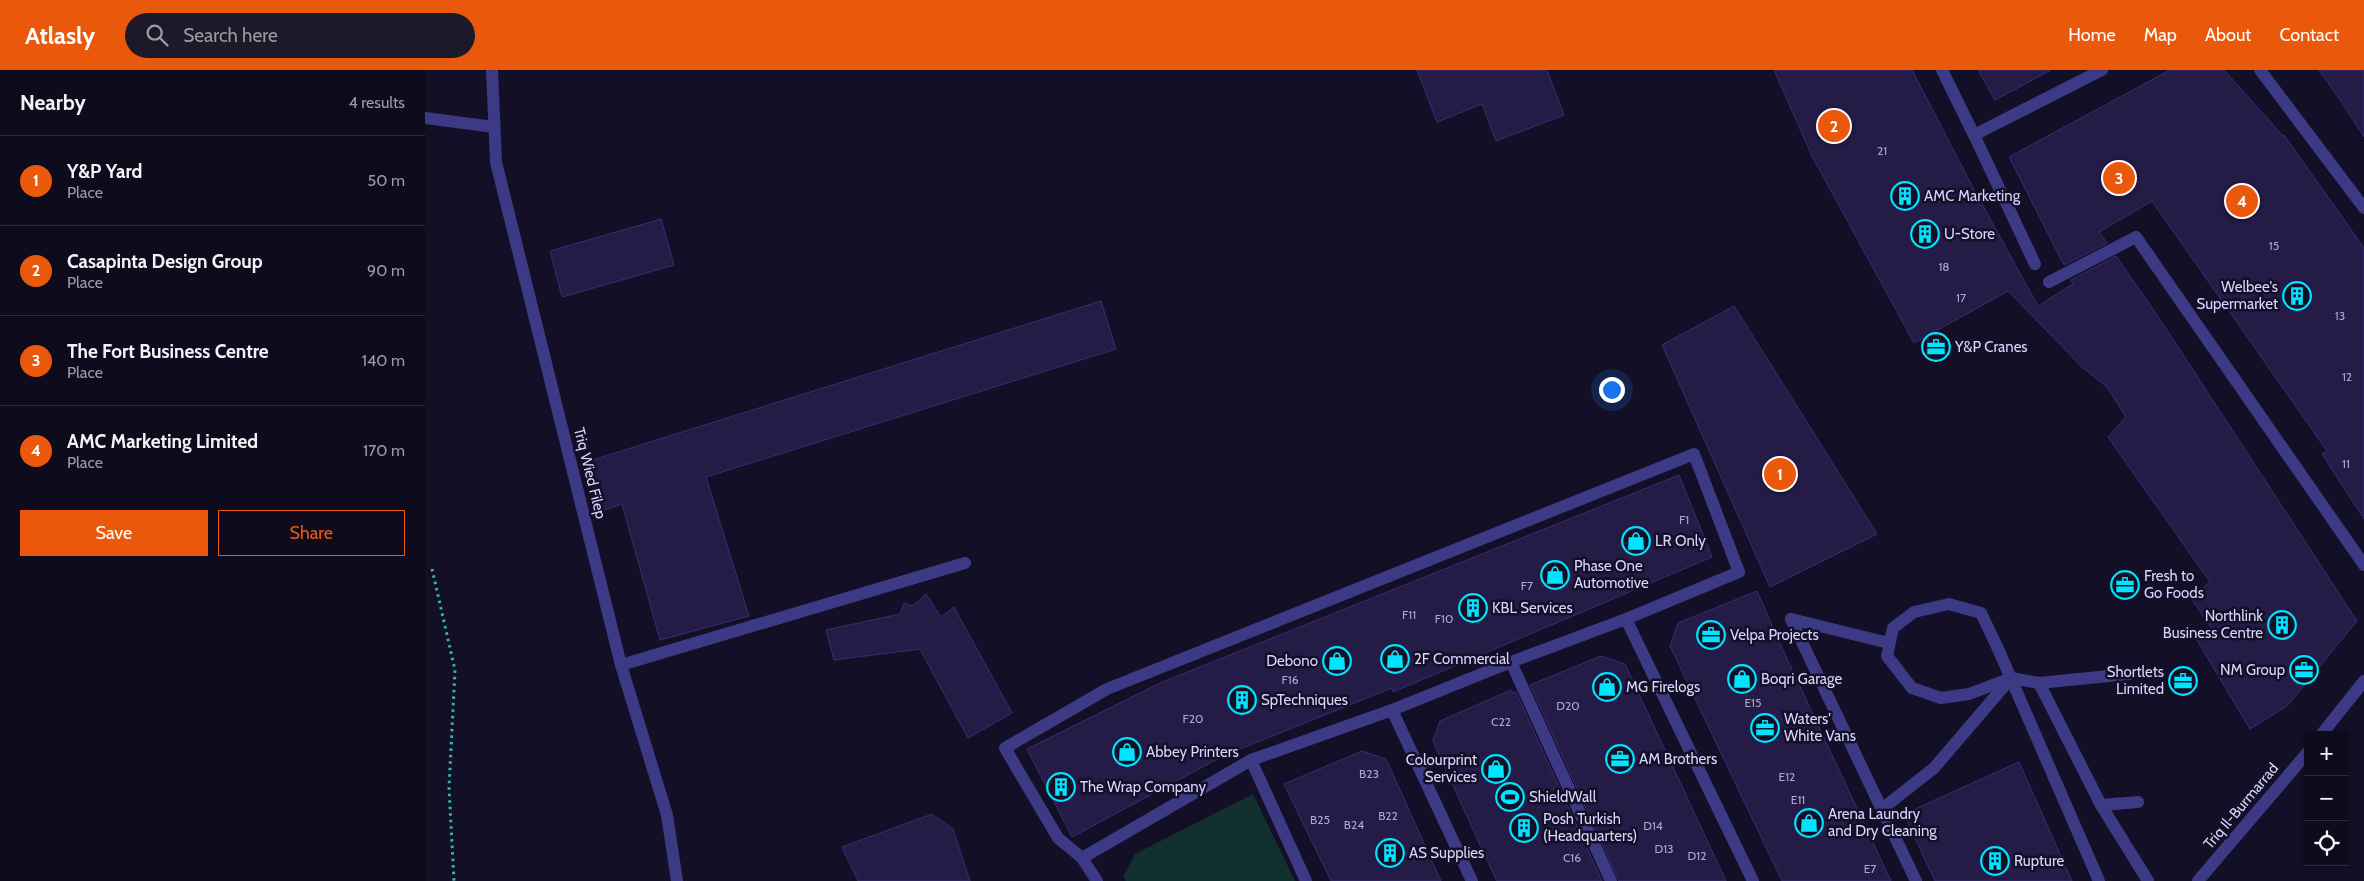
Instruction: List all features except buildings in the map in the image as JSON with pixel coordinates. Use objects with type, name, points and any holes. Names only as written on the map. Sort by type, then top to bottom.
[{"type":"street","name":"Triq Wied Filep","points":[[492,70],[496,162],[621,665],[667,815],[677,881]]},
{"type":"street","points":[[1942,70],[2035,264]]},
{"type":"street","points":[[1974,135],[2102,70]]},
{"type":"street","points":[[2260,70],[2364,208]]},
{"type":"street","points":[[425,118],[494,128]]},
{"type":"street","points":[[2049,282],[2136,237],[2364,565]]},
{"type":"street","points":[[1082,858],[1251,760],[1392,710],[1511,662],[1626,619],[1739,572],[1694,454],[1107,689],[1005,748],[1058,838],[1082,858],[1097,881]]},
{"type":"street","points":[[621,665],[965,563]]},
{"type":"street","points":[[2099,881],[2011,678],[1981,614],[1949,604],[1914,612],[1893,628],[1887,656],[1911,688],[1941,698],[1969,694],[2011,678],[2039,683],[2129,674]]},
{"type":"street","points":[[1626,619],[1753,881]]},
{"type":"street","points":[[1889,643],[1791,619],[1916,881]]},
{"type":"street","points":[[1511,662],[1611,881]]},
{"type":"street","points":[[1882,809],[1934,768],[2011,678]]},
{"type":"street","points":[[2324,731],[2364,681]]},
{"type":"street","points":[[2039,683],[2101,806],[2148,881]]},
{"type":"street","points":[[1392,710],[1472,881]]},
{"type":"street","name":"Triq Il-Burmarrad","points":[[2199,881],[2304,757]]},
{"type":"street","points":[[1251,760],[1307,881]]},
{"type":"street","points":[[2101,806],[2138,802]]},
{"type":"path","points":[[432,569],[455,670],[449,788],[454,881]]},
{"type":"green space","points":[[1253,794],[1295,881],[1126,881],[1123,877],[1135,854]]},
{"type":"place","name":"Casapinta Design Group","points":[[1834,126]]},
{"type":"place","name":"The Fort Business Centre","points":[[2119,178]]},
{"type":"place","name":"AMC Marketing","points":[[1905,196]]},
{"type":"place","name":"AMC Marketing Limited","points":[[2242,201]]},
{"type":"place","name":"U-Store","points":[[1925,234]]},
{"type":"place","name":"Welbee's Supermarket","points":[[2297,296]]},
{"type":"place","name":"Y&P Cranes","points":[[1936,347]]},
{"type":"place","name":"Y&P Yard","points":[[1780,474]]},
{"type":"place","name":"LR Only","points":[[1636,541]]},
{"type":"place","name":"Phase One Automotive","points":[[1555,575]]},
{"type":"place","name":"Fresh to Go Foods","points":[[2125,585]]},
{"type":"place","name":"KBL Services","points":[[1473,608]]},
{"type":"place","name":"Northlink Business Centre","points":[[2282,625]]},
{"type":"place","name":"Velpa Projects","points":[[1711,635]]},
{"type":"place","name":"2F Commercial","points":[[1395,659]]},
{"type":"place","name":"Debono","points":[[1337,661]]},
{"type":"place","name":"NM Group","points":[[2304,670]]},
{"type":"place","name":"Boqri Garage","points":[[1742,679]]},
{"type":"place","name":"Shortlets Limited","points":[[2183,681]]},
{"type":"place","name":"MG Firelogs","points":[[1607,687]]},
{"type":"place","name":"SpTechniques","points":[[1242,700]]},
{"type":"place","name":"Waters' White Vans","points":[[1765,728]]},
{"type":"place","name":"Abbey Printers","points":[[1127,752]]},
{"type":"place","name":"AM Brothers","points":[[1620,759]]},
{"type":"place","name":"Colourprint Services","points":[[1496,769]]},
{"type":"place","name":"The Wrap Company","points":[[1061,787]]},
{"type":"place","name":"ShieldWall","points":[[1510,797]]},
{"type":"place","name":"Arena Laundry and Dry Cleaning","points":[[1809,823]]},
{"type":"place","name":"Posh Turkish (Headquarters)","points":[[1524,828]]},
{"type":"place","name":"AS Supplies","points":[[1390,853]]},
{"type":"place","name":"Rupture","points":[[1995,861]]}]
